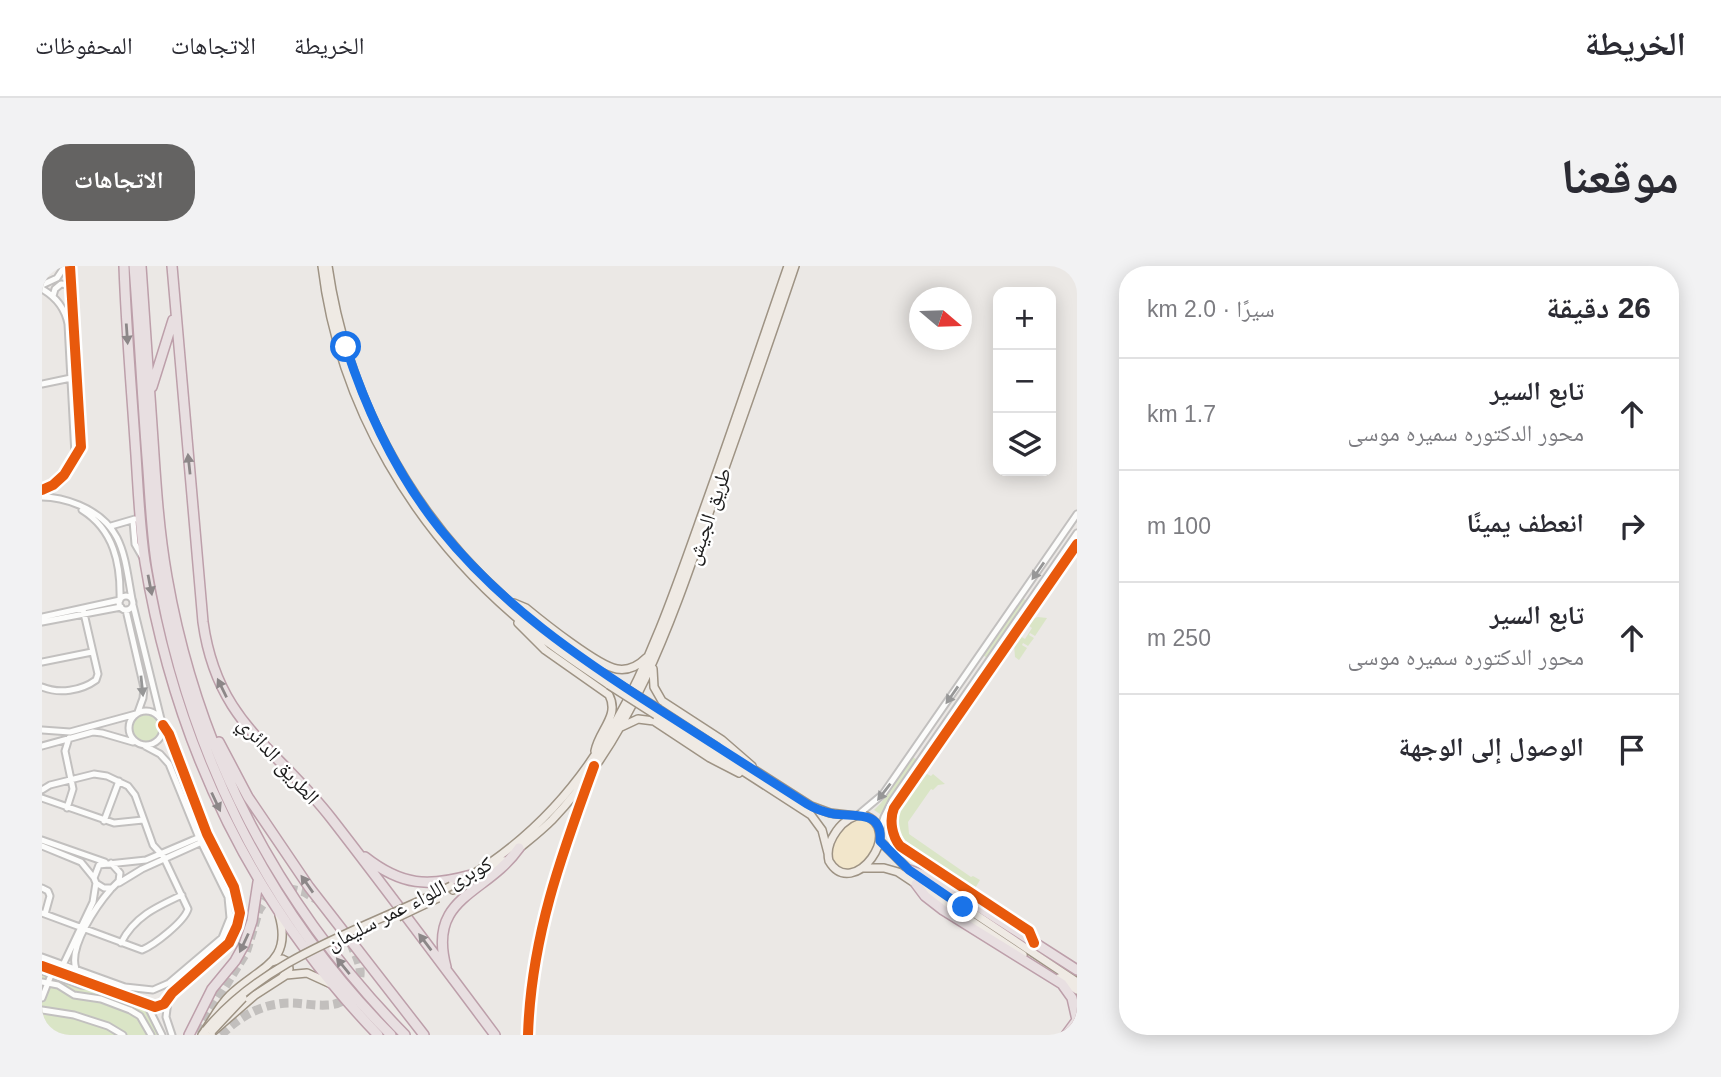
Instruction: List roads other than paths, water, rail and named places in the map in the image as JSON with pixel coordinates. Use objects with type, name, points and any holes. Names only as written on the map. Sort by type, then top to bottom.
[{"type":"highway","points":[[124,266],[145,561],[156,621],[178,704],[214,797],[257,877],[277,910],[334,986],[378,1035]]},
{"type":"highway","points":[[134,266],[157,566],[173,645],[191,707],[208,756],[229,803],[286,906],[322,956],[391,1035]]},
{"type":"highway","name":"الطريق الدائري","points":[[141,266],[157,499],[166,575],[181,648],[200,708],[234,792],[281,880],[332,951],[405,1035]]},
{"type":"highway","name":"الطريق الدائري","points":[[172,266],[203,622],[212,664],[225,695],[245,726],[309,792],[354,848],[495,1035]]},
{"type":"highway","points":[[150,396],[174,310]]},
{"type":"highway","points":[[131,389],[146,447]]},
{"type":"highway","points":[[173,645],[178,704]]},
{"type":"highway","points":[[200,708],[237,777],[268,827],[341,931],[424,1035]]},
{"type":"highway","points":[[354,848],[384,870],[411,881],[436,883],[471,875]]},
{"type":"highway","points":[[447,972],[441,940],[448,914],[457,903],[502,869],[519,848]]},
{"type":"highway","points":[[909,870],[971,902],[1077,970]]},
{"type":"highway","points":[[201,1033],[210,993],[238,956],[247,939],[257,897],[257,877]]},
{"type":"highway","points":[[916,884],[937,906],[1075,992],[1077,1020],[1066,1035]]},
{"type":"main road","points":[[321,266],[344,366],[364,417],[404,490],[440,541],[539,645],[609,695],[613,706],[612,715],[597,742],[598,756]]},
{"type":"main road","points":[[328,266],[336,311],[369,409],[390,453],[439,527],[468,562],[510,603],[611,682]]},
{"type":"main road","name":"طريق الجيش","points":[[598,756],[649,655],[708,498],[788,266]]},
{"type":"main road","name":"طريق الجيش","points":[[598,756],[618,729],[653,665],[675,611],[795,266]]},
{"type":"main road","points":[[510,603],[521,606],[610,667],[621,670],[638,665],[649,655]]},
{"type":"main road","points":[[510,613],[550,644],[755,775],[814,818],[824,834],[831,864],[841,872],[851,874],[863,868],[891,869],[1077,982]]},
{"type":"main road","points":[[653,665],[652,681],[658,697],[729,745],[745,758],[755,775]]},
{"type":"main road","points":[[609,695],[619,686],[621,670]]},
{"type":"main road","points":[[646,719],[648,706],[658,697]]},
{"type":"main road","points":[[618,729],[632,720],[646,719],[660,724],[719,763],[755,775],[816,808],[873,820],[880,830],[880,841],[863,868]]},
{"type":"main road","name":"كوبرى اللواء عمر سليمان","points":[[201,1033],[272,977],[493,868],[552,820],[594,766],[598,756]]},
{"type":"main road","name":"كوبرى اللواء عمر سليمان","points":[[452,888],[506,852],[539,825],[598,756]]},
{"type":"main road","points":[[828,853],[830,843],[843,824],[857,815]]},
{"type":"main road","points":[[880,841],[909,870],[1023,951],[1075,992]]},
{"type":"main road","points":[[201,1033],[229,997],[280,952],[284,932],[277,910]]},
{"type":"main road","points":[[201,1033],[223,1024],[289,969],[288,962],[282,959],[269,964]]},
{"type":"main road","points":[[282,976],[307,973],[334,986]]},
{"type":"street","points":[[42,490],[68,472],[75,455],[66,317],[53,296],[42,287],[57,278],[67,266]]},
{"type":"street","points":[[67,266],[72,289],[81,445],[80,451],[75,455]]},
{"type":"street","points":[[53,296],[58,285],[66,284],[72,289]]},
{"type":"street","points":[[42,384],[71,378]]},
{"type":"street","points":[[42,499],[60,498],[77,504],[96,514],[113,529],[123,552],[162,722],[208,837],[234,887],[238,901],[239,919],[232,939],[172,993],[168,1000],[167,1020],[171,1035]]},
{"type":"street","points":[[42,499],[61,501],[91,516],[105,531],[116,553],[122,604],[144,688],[144,698],[129,728],[131,738],[160,754],[169,764],[230,903],[230,918],[224,934],[191,966],[164,986],[144,991],[125,987],[42,957]]},
{"type":"street","points":[[140,511],[133,523],[135,544],[145,561]]},
{"type":"street","points":[[857,815],[874,804],[883,794],[1077,514]]},
{"type":"street","points":[[113,529],[133,523]]},
{"type":"street","points":[[880,830],[885,813],[1019,622],[1077,533]]},
{"type":"street","points":[[1019,622],[1077,544]]},
{"type":"street","points":[[122,604],[126,596],[133,602]]},
{"type":"street","points":[[42,620],[55,615],[133,602]]},
{"type":"street","points":[[42,611],[55,615]]},
{"type":"street","points":[[42,620],[83,611]]},
{"type":"street","points":[[42,687],[65,691],[93,683],[98,674],[83,611]]},
{"type":"street","points":[[42,662],[92,652]]},
{"type":"street","points":[[42,746],[137,714],[151,712],[162,722]]},
{"type":"street","points":[[42,730],[102,733],[142,745],[159,740],[162,722]]},
{"type":"street","points":[[67,808],[73,789],[65,751],[69,738]]},
{"type":"street","points":[[54,743],[65,751]]},
{"type":"street","points":[[528,1035],[532,981],[543,918],[558,865],[594,766]]},
{"type":"street","points":[[42,790],[50,785],[98,774],[119,781],[133,791],[153,845],[163,857],[187,907],[185,917],[150,946],[139,950],[43,913],[50,896],[48,891],[42,888]]},
{"type":"street","points":[[104,821],[119,781]]},
{"type":"street","points":[[905,788],[891,816],[894,837],[898,844],[1029,931],[1034,943]]},
{"type":"street","points":[[42,798],[104,821],[120,824],[143,820]]},
{"type":"street","points":[[42,846],[81,862],[104,888],[114,886],[153,861],[208,837]]},
{"type":"street","points":[[42,840],[110,863],[120,873],[63,965]]},
{"type":"street","points":[[153,845],[153,861]]},
{"type":"street","points":[[75,970],[74,958],[93,902],[96,869],[110,863],[153,861]]},
{"type":"street","points":[[121,943],[129,929],[141,917],[182,895]]},
{"type":"street","points":[[224,934],[232,939]]},
{"type":"street","points":[[42,966],[155,1007],[168,1000]]},
{"type":"street","points":[[191,966],[196,972]]},
{"type":"street","points":[[42,998],[47,973],[84,986],[94,985]]},
{"type":"street","points":[[44,984],[58,985],[74,995],[101,999],[130,1010],[140,1016],[151,1035]]},
{"type":"street","points":[[164,986],[172,993]]},
{"type":"street","points":[[144,991],[141,996],[160,1035]]},
{"type":"street","points":[[42,1010],[75,1015],[108,1026],[123,1035]]},
{"type":"tunnel","points":[[197,1032],[246,953],[259,910],[265,901],[276,892],[290,889],[304,892],[319,901]]},
{"type":"tunnel","points":[[221,1035],[247,1015],[262,1008],[284,1003],[327,1005],[346,999],[355,989],[360,976],[359,962],[351,944]]},
{"type":"railway","points":[[1073,1035],[1077,1029]]}]
